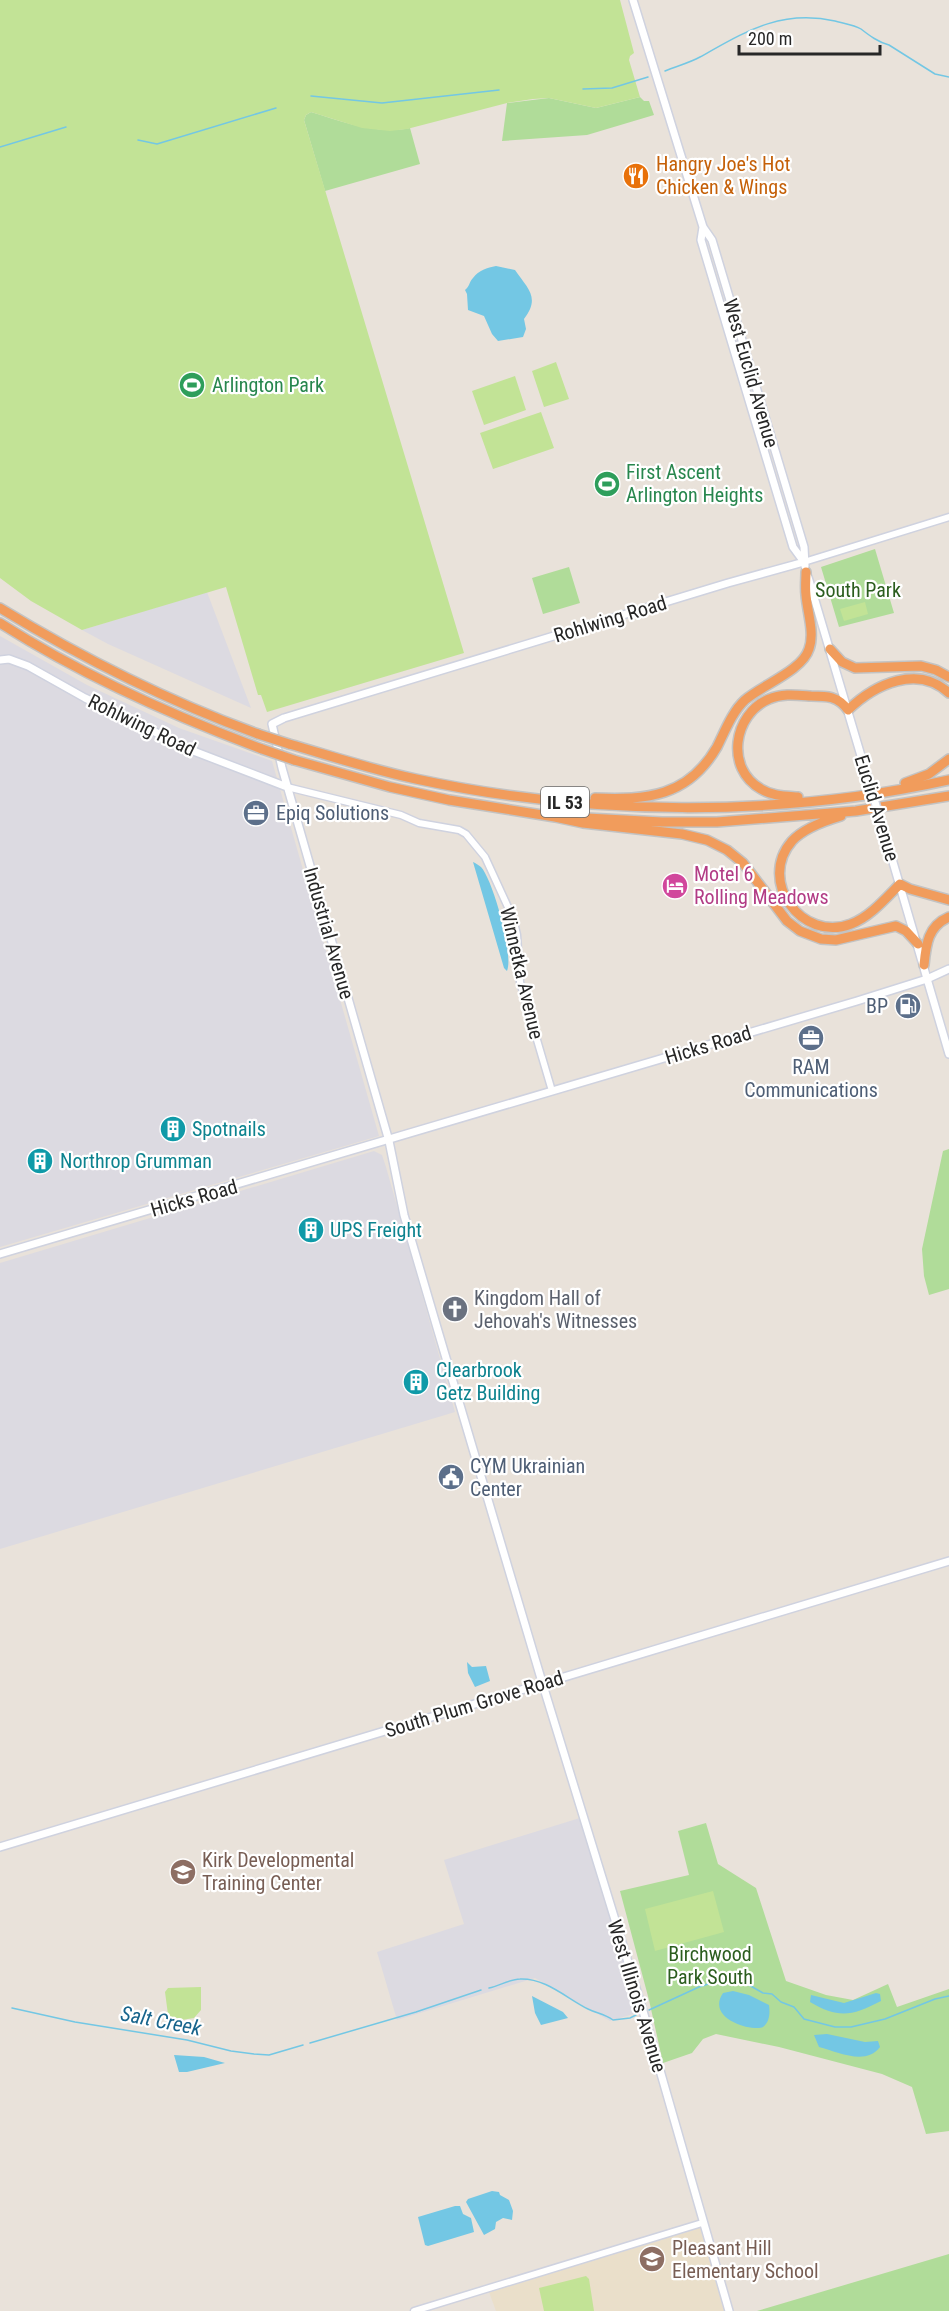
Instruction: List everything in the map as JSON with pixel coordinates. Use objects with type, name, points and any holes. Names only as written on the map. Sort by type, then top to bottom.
[{"type":"highway","points":[[526,798],[548,796],[634,799],[669,791],[694,776],[709,760],[741,704],[798,664],[809,650],[811,639],[805,567]]},
{"type":"highway","name":"IL 53","points":[[0,608],[84,657],[214,718],[289,744],[393,774],[526,798],[629,807],[687,808],[848,798],[949,780]]},
{"type":"highway","name":"IL 53","points":[[0,623],[92,677],[170,713],[294,760],[390,788],[449,800],[555,817],[717,822],[856,811],[949,796]]},
{"type":"highway","points":[[830,649],[842,662],[855,668],[921,666],[949,677]]},
{"type":"highway","points":[[848,798],[781,796],[761,789],[744,772],[738,751],[738,736],[744,721],[755,708],[768,699],[784,695],[830,697],[838,699],[848,710],[874,691],[903,678],[928,679],[949,693]]},
{"type":"highway","points":[[867,795],[920,779],[937,770],[949,759]]},
{"type":"highway","points":[[911,803],[949,801]]},
{"type":"highway","points":[[856,811],[806,830],[790,844],[784,855],[780,872],[781,887],[788,902],[798,915],[822,927],[837,928],[862,919],[900,884],[949,900]]},
{"type":"highway","points":[[555,817],[583,824],[682,834],[707,840],[727,850],[743,863],[787,921],[800,931],[821,939],[836,940],[896,926],[906,931],[918,944]]},
{"type":"highway","points":[[924,965],[928,936],[936,925],[949,917]]},
{"type":"main road","name":"West Euclid Avenue","points":[[633,0],[703,226],[701,240],[793,547],[805,567]]},
{"type":"main road","name":"Euclid Avenue","points":[[805,567],[949,1053]]},
{"type":"main road","name":"Rohlwing Road","points":[[272,724],[284,718],[528,644],[805,567]]},
{"type":"main road","name":"Rohlwing Road","points":[[0,660],[9,659],[28,666],[85,698],[196,752],[287,787]]},
{"type":"main road","name":"Industrial Avenue","points":[[272,724],[287,787],[389,1141],[406,1221],[542,1682]]},
{"type":"main road","name":"Hicks Road","points":[[0,1254],[389,1141],[927,979],[949,969]]},
{"type":"main road","name":"South Plum Grove Road","points":[[0,1847],[949,1560]]},
{"type":"main road","name":"West Illinois Avenue","points":[[542,1682],[643,2011],[729,2311]]},
{"type":"street","name":"Rohlwing Road","points":[[805,567],[949,517]]},
{"type":"street","name":"Winnetka Avenue","points":[[287,787],[401,815],[419,823],[459,830],[475,843],[485,858],[513,918],[517,935],[520,982],[552,1091]]},
{"type":"street","points":[[414,2311],[702,2223]]},
{"type":"shaded area","points":[[207,592],[251,708],[108,644],[82,630]]},
{"type":"shaded area","points":[[0,636],[87,685],[179,728],[272,761],[379,1136],[0,1247]]},
{"type":"shaded area","points":[[374,1151],[382,1155],[386,1167],[455,1412],[0,1549],[0,1263]]},
{"type":"shaded area","points":[[583,1817],[643,2011],[610,2021],[535,1978],[397,2020],[377,1952],[464,1924],[444,1860]]},
{"type":"shaded area","name":"Pleasant Hill Elementary School","points":[[700,2227],[725,2311],[496,2311],[489,2292]]},
{"type":"green space","name":"Arlington Park","points":[[0,0],[620,0],[634,53],[629,60],[640,97],[596,108],[549,98],[533,99],[390,131],[362,128],[311,112],[304,120],[464,653],[267,712],[261,695],[258,695],[226,587],[82,630],[31,601],[0,578]]},
{"type":"green space","points":[[640,97],[644,101],[649,101],[654,115],[587,135],[502,141],[507,103],[549,98],[596,108]]},
{"type":"green space","points":[[311,112],[372,129],[410,128],[420,164],[325,191],[304,120]]},
{"type":"green space","points":[[556,362],[569,399],[544,407],[532,371]]},
{"type":"green space","points":[[515,376],[526,410],[484,425],[472,391]]},
{"type":"green space","points":[[541,412],[554,448],[493,469],[480,433]]},
{"type":"green space","name":"South Park","points":[[875,549],[894,613],[839,627],[821,567]]},
{"type":"green space","points":[[569,567],[580,603],[543,614],[532,578]]},
{"type":"green space","points":[[865,602],[868,614],[844,621],[840,609]]},
{"type":"green space","points":[[949,1149],[949,1289],[929,1295],[924,1276],[922,1249],[943,1151]]},
{"type":"green space","name":"Birchwood Park South","points":[[706,1823],[718,1864],[756,1888],[786,1981],[826,1995],[853,2000],[888,1984],[897,2007],[949,1989],[949,2131],[926,2134],[912,2087],[882,2074],[779,2047],[716,2034],[703,2039],[692,2053],[663,2063],[620,1891],[689,1875],[678,1831]]},
{"type":"green space","points":[[713,1891],[724,1932],[655,1951],[645,1909]]},
{"type":"green space","points":[[201,1987],[201,2010],[194,2018],[169,2022],[165,1992],[168,1988]]},
{"type":"green space","points":[[949,2254],[949,2311],[757,2311]]},
{"type":"green space","points":[[586,2276],[589,2279],[594,2311],[544,2311],[539,2288]]},
{"type":"water","points":[[496,266],[515,270],[530,293],[532,299],[524,319],[526,329],[523,337],[498,341],[492,334],[484,316],[468,310],[465,290],[478,273]]},
{"type":"water","points":[[473,862],[481,867],[486,875],[496,901],[508,950],[507,971],[504,968]]},
{"type":"water","points":[[467,1662],[472,1667],[486,1666],[490,1681],[475,1687],[468,1673]]},
{"type":"water","points":[[733,1991],[749,1995],[769,2005],[768,2020],[763,2027],[742,2026],[726,2017],[719,2002],[723,1993]]},
{"type":"water","points":[[876,1993],[880,1994],[881,2001],[862,2010],[846,2014],[829,2011],[810,2002],[811,1995],[844,2003]]},
{"type":"water","points":[[532,1996],[563,2012],[568,2018],[541,2025],[535,2013]]},
{"type":"water","points":[[827,2034],[865,2042],[878,2041],[880,2047],[867,2056],[851,2056],[819,2047],[814,2035]]},
{"type":"water","points":[[174,2055],[204,2057],[225,2063],[179,2072]]},
{"type":"water","points":[[492,2191],[499,2192],[509,2200],[513,2211],[512,2220],[503,2218],[496,2222],[495,2229],[484,2235],[466,2202],[468,2199]]},
{"type":"water","points":[[460,2206],[463,2214],[471,2218],[474,2232],[425,2245],[418,2217]]},
{"type":"waterway","points":[[665,71],[696,59],[764,25],[797,18],[815,18],[852,25],[935,74],[949,77]]},
{"type":"waterway","points":[[583,89],[612,88],[648,77]]},
{"type":"waterway","points":[[311,96],[382,103],[499,90]]},
{"type":"waterway","points":[[138,140],[157,144],[276,108]]},
{"type":"waterway","points":[[0,147],[66,127]]},
{"type":"waterway","name":"Salt Creek","points":[[649,2010],[699,1987],[733,1976],[794,2007],[804,2019],[835,2027],[851,2027],[885,2019],[935,1999],[949,1996]]},
{"type":"waterway","name":"Salt Creek","points":[[489,1988],[516,1979],[529,1980],[547,1985],[588,2009],[613,2020],[636,2015]]},
{"type":"waterway","name":"Salt Creek","points":[[310,2043],[481,1990]]},
{"type":"waterway","name":"Salt Creek","points":[[12,2008],[75,2022],[187,2040],[254,2054],[269,2055],[303,2045]]},
{"type":"place","name":"Hangry Joe's Hot Chicken & Wings","points":[[636,176]]},
{"type":"place","name":"Arlington Park","points":[[192,385]]},
{"type":"place","name":"First Ascent Arlington Heights","points":[[607,484]]},
{"type":"place","name":"Epiq Solutions","points":[[256,813]]},
{"type":"place","name":"Motel 6 Rolling Meadows","points":[[675,886]]},
{"type":"place","name":"BP","points":[[908,1006]]},
{"type":"place","name":"RAM Communications","points":[[811,1038]]},
{"type":"place","name":"Spotnails","points":[[173,1129]]},
{"type":"place","name":"Northrop Grumman","points":[[40,1161]]},
{"type":"place","name":"UPS Freight","points":[[311,1230]]},
{"type":"place","name":"Kingdom Hall of Jehovah's Witnesses","points":[[455,1309]]},
{"type":"place","name":"Clearbrook Getz Building","points":[[416,1382]]},
{"type":"place","name":"CYM Ukrainian Center","points":[[451,1477]]},
{"type":"place","name":"Kirk Developmental Training Center","points":[[183,1872]]},
{"type":"place","name":"Pleasant Hill Elementary School","points":[[652,2259]]}]
